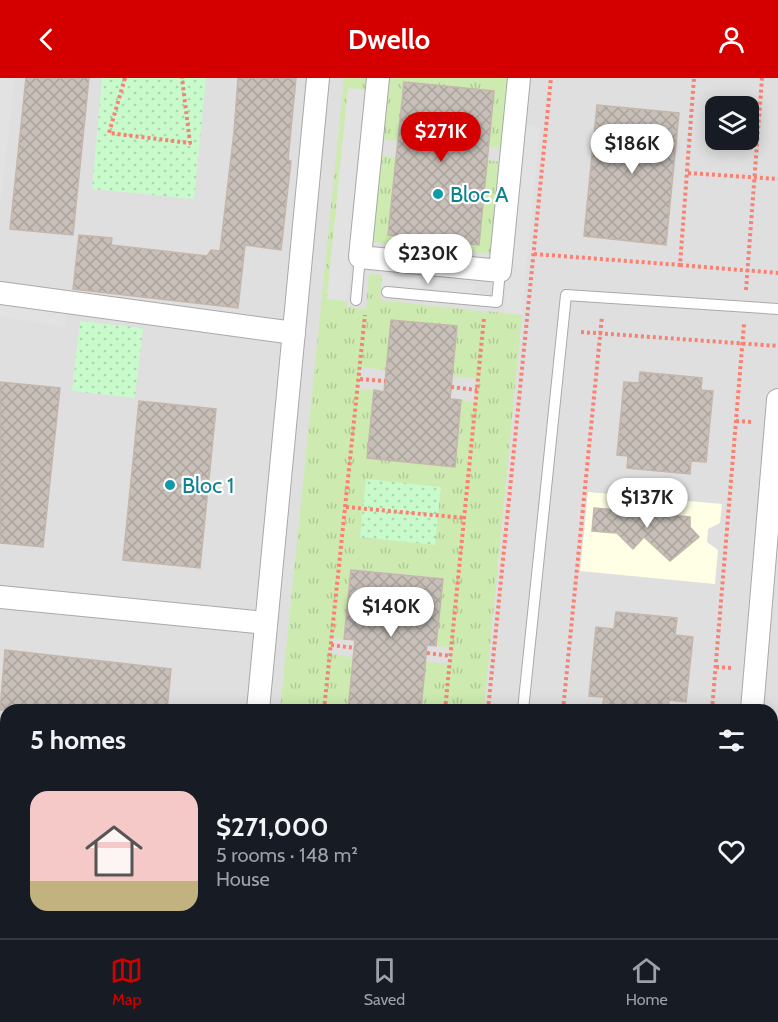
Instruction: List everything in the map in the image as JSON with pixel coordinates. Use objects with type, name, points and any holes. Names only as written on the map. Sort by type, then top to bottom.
[{"type":"street","points":[[259,704],[318,78]]},
{"type":"street","points":[[378,78],[360,257],[500,271],[519,78]]},
{"type":"street","points":[[0,293],[294,333]]},
{"type":"street","points":[[753,704],[778,400]]},
{"type":"street","points":[[0,597],[267,623]]},
{"type":"lane","points":[[356,300],[360,257]]},
{"type":"lane","points":[[387,292],[497,302],[500,271]]},
{"type":"lane","points":[[523,704],[566,296],[778,309]]},
{"type":"path","points":[[125,78],[109,133],[190,143],[182,78]]},
{"type":"path","points":[[489,704],[551,78]]},
{"type":"path","points":[[680,265],[694,78]]},
{"type":"path","points":[[712,704],[762,78]]},
{"type":"path","points":[[688,173],[778,179]]},
{"type":"path","points":[[534,254],[778,273]]},
{"type":"path","points":[[564,704],[603,298]]},
{"type":"path","points":[[446,704],[486,301]]},
{"type":"path","points":[[325,704],[366,309]]},
{"type":"path","points":[[563,331],[778,346]]},
{"type":"path","points":[[360,379],[385,381]]},
{"type":"path","points":[[451,387],[477,390]]},
{"type":"path","points":[[346,507],[465,518]]},
{"type":"path","points":[[331,645],[355,648]]},
{"type":"path","points":[[427,653],[450,656]]},
{"type":"shaded area","points":[[0,78],[778,78],[778,704],[0,704]]},
{"type":"shaded area","points":[[0,78],[15,78],[0,208]]},
{"type":"shaded area","points":[[348,88],[368,90],[347,301],[327,299]]},
{"type":"shaded area","points":[[520,126],[540,128],[522,315],[504,313]]},
{"type":"shaded area","points":[[382,275],[475,284],[473,295],[381,286]]},
{"type":"shaded area","points":[[0,278],[5,283],[69,292],[65,327],[0,316]]},
{"type":"shaded area","points":[[588,492],[722,504],[720,523],[708,529],[707,542],[718,550],[715,584],[580,571]]},
{"type":"green space","points":[[102,78],[206,78],[194,199],[92,189]]},
{"type":"green space","points":[[344,78],[369,78],[368,90],[348,89],[327,298],[347,301],[347,307],[366,309],[369,274],[382,275],[380,300],[481,311],[484,315],[485,311],[522,315],[484,704],[422,704],[426,662],[450,664],[451,648],[437,646],[443,578],[351,569],[343,639],[332,638],[330,654],[353,657],[348,704],[281,704]],"holes":[[[391,320],[457,326],[452,376],[478,379],[476,402],[462,400],[455,467],[367,458],[373,390],[358,389],[361,367],[386,370]]]},
{"type":"green space","points":[[388,78],[508,78],[501,148],[489,147],[494,91],[404,82],[397,141],[381,139]]},
{"type":"green space","points":[[380,156],[396,157],[388,235],[478,245],[487,160],[500,162],[491,254],[372,242]]},
{"type":"green space","points":[[80,321],[143,328],[135,398],[72,391]]},
{"type":"green space","points":[[366,479],[441,487],[435,545],[360,537]]},
{"type":"building","points":[[26,78],[89,78],[73,235],[10,229]]},
{"type":"building","points":[[238,78],[296,78],[288,160],[291,161],[281,250],[245,245],[238,308],[73,289],[79,235],[112,238],[111,245],[207,256],[211,250],[220,251]]},
{"type":"building","name":"Bloc A","points":[[404,82],[494,91],[479,245],[388,235]]},
{"type":"building","points":[[597,105],[679,113],[666,245],[584,236]]},
{"type":"building","points":[[391,320],[457,326],[450,399],[461,400],[455,467],[367,458],[374,390],[384,392]]},
{"type":"building","points":[[640,372],[702,378],[701,390],[713,391],[706,462],[691,461],[690,474],[627,468],[628,456],[617,455],[624,382],[639,383]]},
{"type":"building","points":[[0,382],[60,388],[43,547],[0,543]]},
{"type":"building","name":"Bloc 1","points":[[139,401],[216,409],[200,568],[123,560]]},
{"type":"building","points":[[594,508],[690,517],[690,527],[699,537],[670,561],[644,537],[633,549],[617,533],[592,531]]},
{"type":"building","points":[[351,570],[443,579],[436,646],[427,645],[422,704],[349,704],[355,640],[344,639]]},
{"type":"building","points":[[616,612],[677,618],[675,635],[693,637],[686,702],[669,700],[669,704],[603,704],[604,697],[589,696],[596,627],[614,629]]},
{"type":"building","points":[[5,650],[171,669],[168,704],[0,704]]},
{"type":"place","name":"Bloc A","points":[[438,194]]},
{"type":"place","name":"Bloc 1","points":[[170,485]]}]
